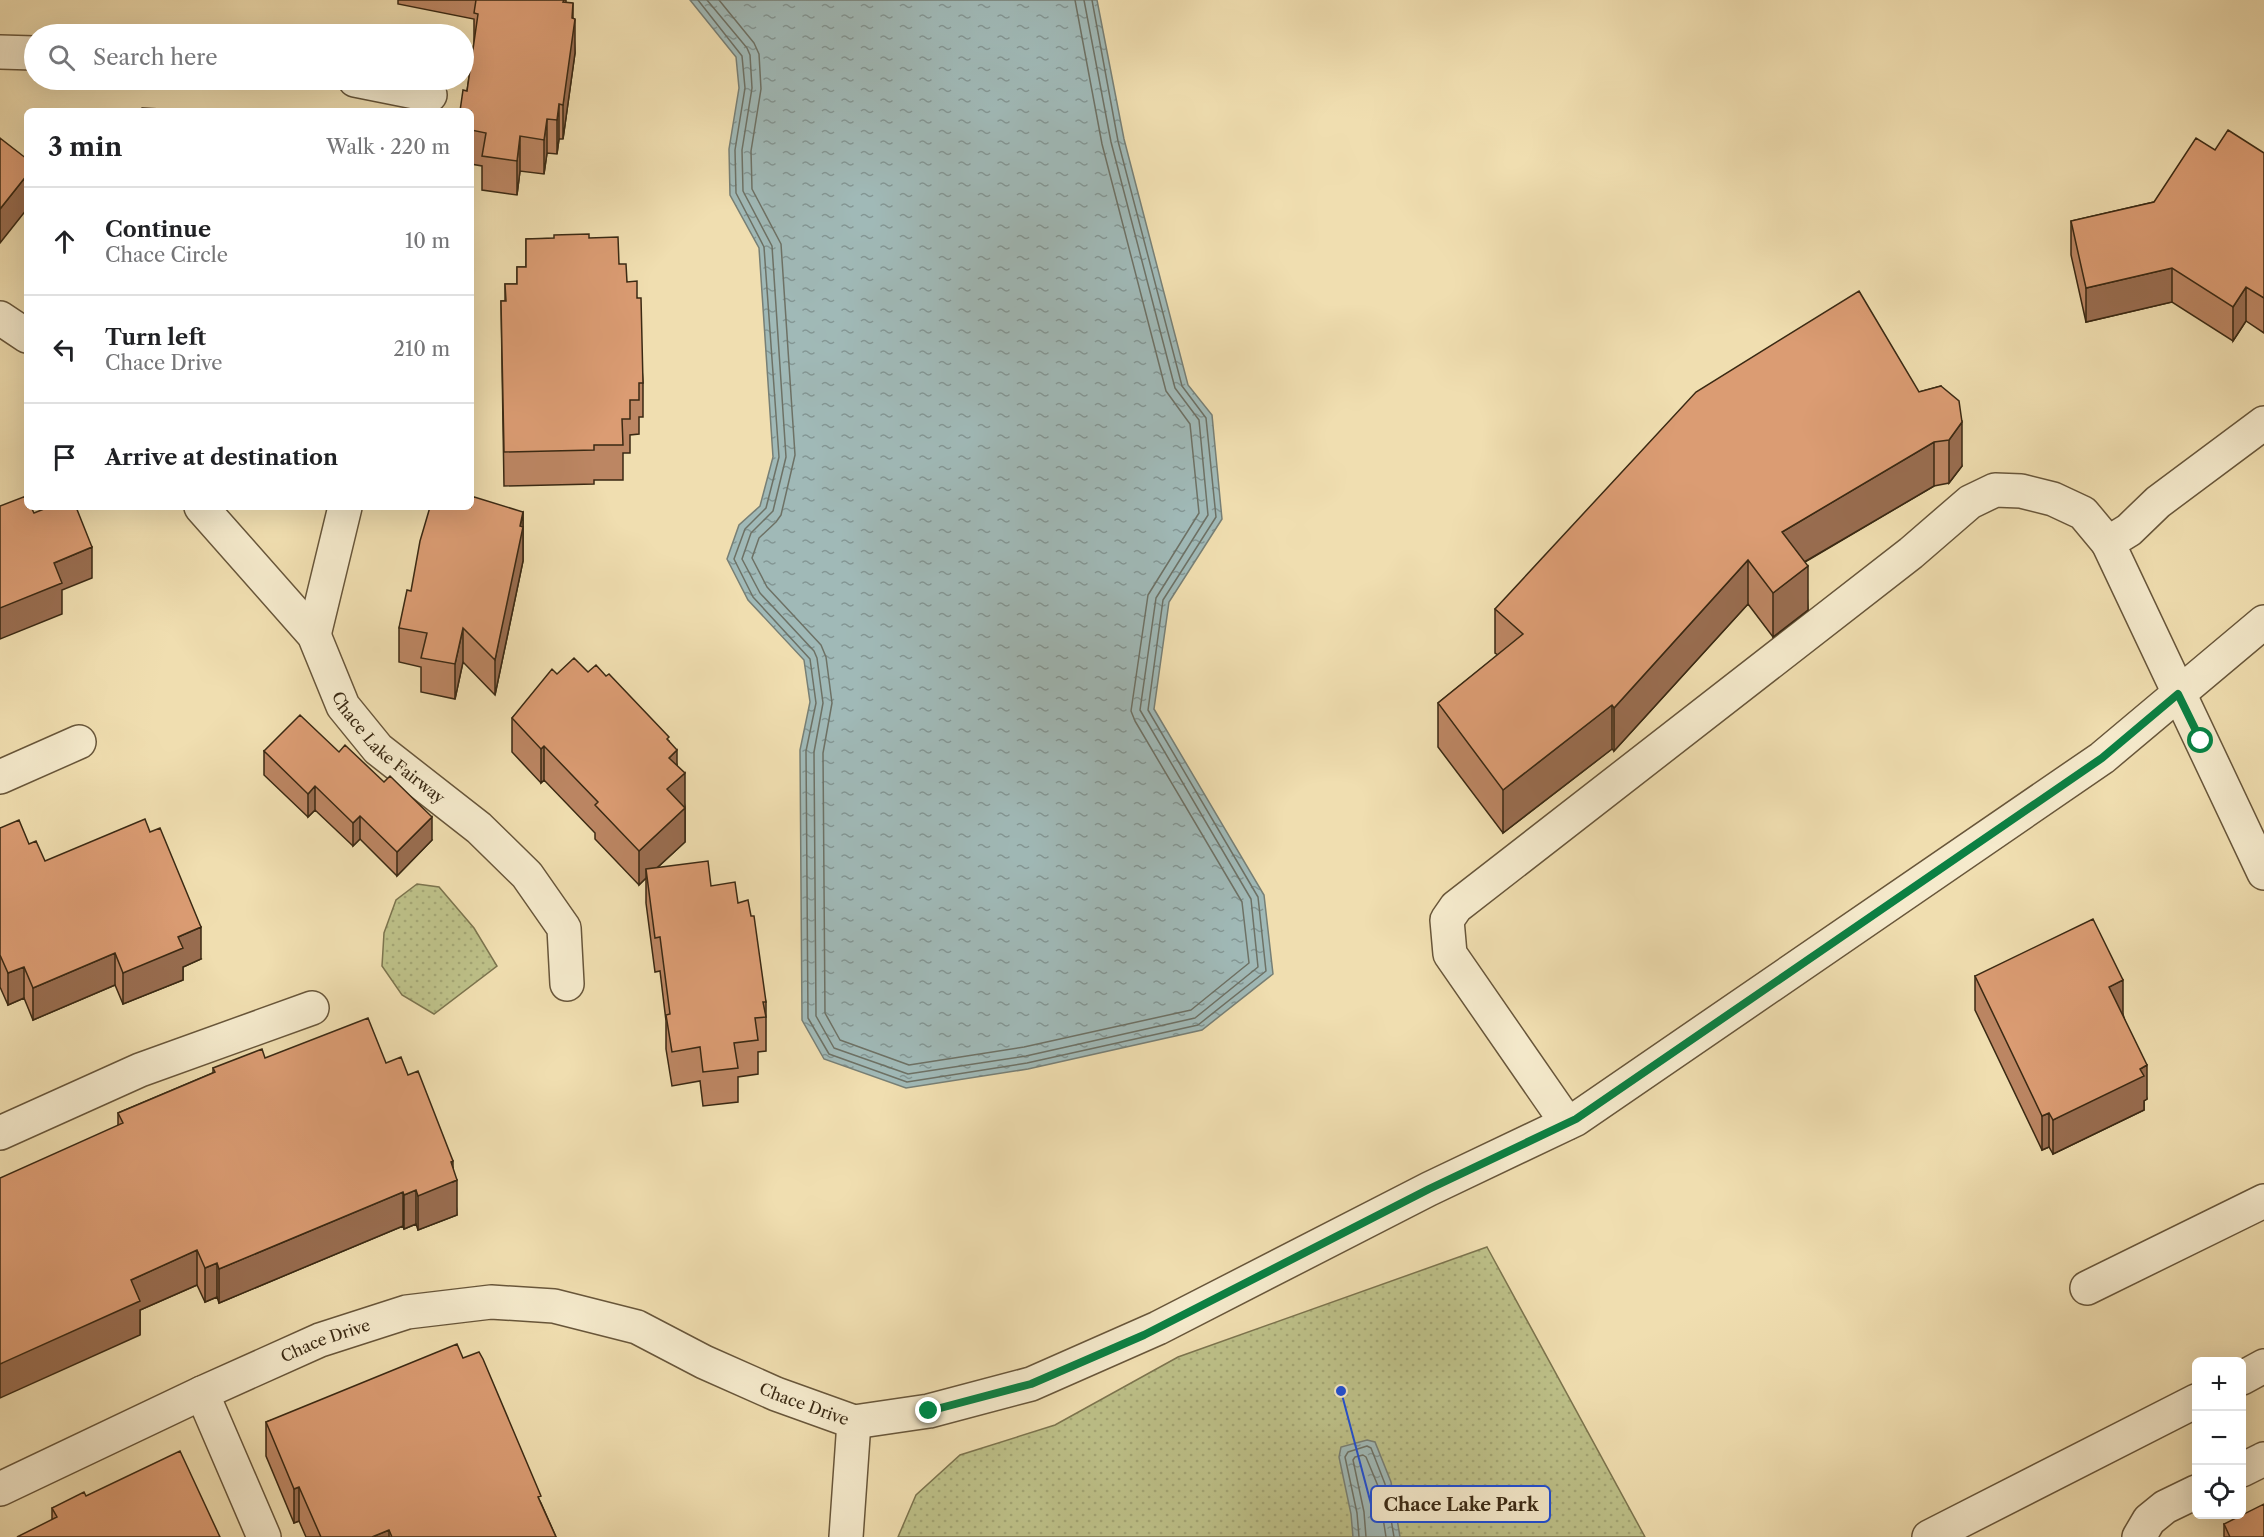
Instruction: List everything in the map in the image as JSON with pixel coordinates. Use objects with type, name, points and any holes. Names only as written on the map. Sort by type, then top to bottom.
[{"type":"street","points":[[0,52],[24,53]]},
{"type":"street","points":[[409,90],[430,94]]},
{"type":"street","points":[[0,318],[24,334]]},
{"type":"street","points":[[2108,543],[2129,530],[2158,502],[2264,423]]},
{"type":"street","points":[[1567,1123],[1450,954],[1448,920],[1456,907],[1911,553],[1970,502],[1995,490],[2021,491],[2053,499],[2083,513],[2108,543],[2264,873]]},
{"type":"street","name":"Chace Lake Fairway","points":[[204,510],[314,635],[343,706],[378,749],[479,828],[527,875],[564,928],[567,984]]},
{"type":"street","points":[[314,635],[344,510]]},
{"type":"street","name":"Chace Drive","points":[[0,1489],[320,1340],[407,1312],[491,1302],[554,1306],[637,1327],[704,1362],[776,1394],[854,1422],[929,1411],[1031,1384],[1158,1328],[1429,1189],[1576,1119],[2102,758],[2264,622]]},
{"type":"street","points":[[0,777],[79,742]]},
{"type":"street","points":[[0,1134],[140,1070],[312,1008]]},
{"type":"street","points":[[2086,1288],[2264,1201]]},
{"type":"street","points":[[2246,1375],[2264,1366]]},
{"type":"street","points":[[202,1393],[264,1537]]},
{"type":"street","points":[[1932,1536],[2192,1403]]},
{"type":"street","points":[[846,1537],[854,1422]]},
{"type":"street","points":[[2246,1468],[2264,1459]]},
{"type":"street","points":[[2139,1537],[2149,1520],[2165,1508],[2192,1494]]},
{"type":"green space","points":[[417,884],[439,887],[474,928],[497,966],[434,1014],[402,995],[382,966],[384,933],[396,900]]},
{"type":"green space","points":[[1487,1247],[1645,1537],[898,1537],[916,1495],[960,1455],[1055,1425],[1178,1357]]},
{"type":"water","points":[[690,0],[1097,0],[1124,139],[1188,385],[1212,415],[1222,519],[1169,602],[1154,709],[1264,895],[1273,974],[1202,1030],[1028,1069],[906,1088],[824,1059],[802,1020],[800,750],[810,702],[804,660],[748,600],[727,559],[739,525],[760,506],[773,457],[759,248],[730,195],[729,149],[739,88],[736,57]]},
{"type":"water","points":[[1367,1440],[1375,1442],[1391,1482],[1400,1537],[1353,1537],[1351,1514],[1339,1457],[1341,1447]]},
{"type":"building","points":[[476,0],[564,0],[563,2],[573,3],[572,18],[575,19],[563,105],[559,104],[557,120],[547,119],[544,140],[520,136],[517,161],[482,156],[486,133],[474,131],[474,108],[460,108],[463,90],[474,90],[474,42],[478,14],[474,13]]},
{"type":"building","points":[[2228,130],[2264,153],[2264,298],[2246,287],[2233,307],[2172,268],[2086,288],[2071,221],[2154,202],[2196,138],[2215,150]]},
{"type":"building","points":[[0,138],[24,157],[24,179],[0,209]]},
{"type":"building","points":[[589,234],[589,238],[618,237],[619,264],[626,264],[627,282],[637,281],[637,298],[641,298],[643,383],[639,383],[639,400],[630,400],[630,419],[622,419],[623,445],[594,445],[594,450],[504,452],[501,301],[506,301],[505,284],[517,284],[517,267],[526,267],[526,239]]},
{"type":"building","points":[[1859,291],[1919,392],[1941,386],[1959,401],[1962,422],[1949,440],[1934,442],[1782,532],[1808,566],[1773,593],[1748,560],[1614,708],[1612,705],[1503,790],[1438,703],[1523,634],[1495,609],[1696,392]]},
{"type":"building","points":[[24,497],[24,510],[32,510],[34,513],[42,510],[77,510],[92,547],[54,563],[62,583],[0,608],[0,506]]},
{"type":"building","points":[[474,497],[523,512],[520,526],[523,527],[495,660],[463,628],[455,664],[421,658],[427,633],[399,628],[407,590],[411,591],[420,541],[429,510],[474,510]]},
{"type":"building","points":[[574,658],[588,672],[596,665],[606,676],[609,674],[669,737],[667,739],[677,750],[669,758],[685,773],[667,789],[685,808],[639,851],[595,805],[598,802],[544,746],[541,749],[512,718],[552,669],[557,674]]},
{"type":"building","points":[[300,715],[339,752],[345,745],[384,782],[390,776],[432,817],[397,852],[360,816],[353,823],[315,786],[308,794],[264,751]]},
{"type":"building","points":[[145,819],[150,832],[160,828],[201,927],[178,937],[183,948],[123,973],[115,953],[33,988],[24,967],[8,973],[0,955],[0,828],[19,820],[29,844],[36,841],[45,861]]},
{"type":"building","points":[[708,861],[711,886],[735,882],[738,903],[748,900],[751,916],[754,916],[766,1017],[755,1018],[758,1040],[734,1043],[738,1068],[703,1072],[700,1047],[672,1052],[666,1015],[670,1014],[660,937],[655,938],[646,869]]},
{"type":"building","points":[[2093,919],[2123,980],[2109,987],[2147,1065],[2140,1069],[2144,1076],[2053,1120],[2049,1113],[2042,1116],[1975,976]]},
{"type":"building","points":[[368,1018],[386,1063],[401,1057],[408,1075],[418,1071],[453,1161],[451,1162],[457,1180],[418,1196],[416,1190],[404,1195],[403,1192],[219,1269],[217,1263],[205,1268],[197,1250],[131,1280],[140,1301],[0,1364],[0,1178],[123,1123],[118,1113],[215,1072],[213,1068],[262,1049],[265,1058]]},
{"type":"building","points":[[457,1344],[463,1358],[479,1352],[483,1359],[556,1537],[392,1537],[389,1530],[372,1537],[321,1537],[299,1487],[294,1489],[266,1422]]},
{"type":"building","points":[[180,1451],[220,1537],[17,1537],[57,1517],[52,1508],[84,1492],[86,1496]]},
{"type":"building","points":[[2264,1504],[2264,1537],[2230,1537],[2224,1524],[2234,1519],[2246,1519],[2246,1513]]},
{"type":"place","name":"Chace Lake Park","points":[[1341,1391]]},
{"type":"route","points":[[929,1411],[1031,1384],[1144,1335],[1429,1189],[1576,1119],[2102,758],[2178,694],[2201,741]]}]
